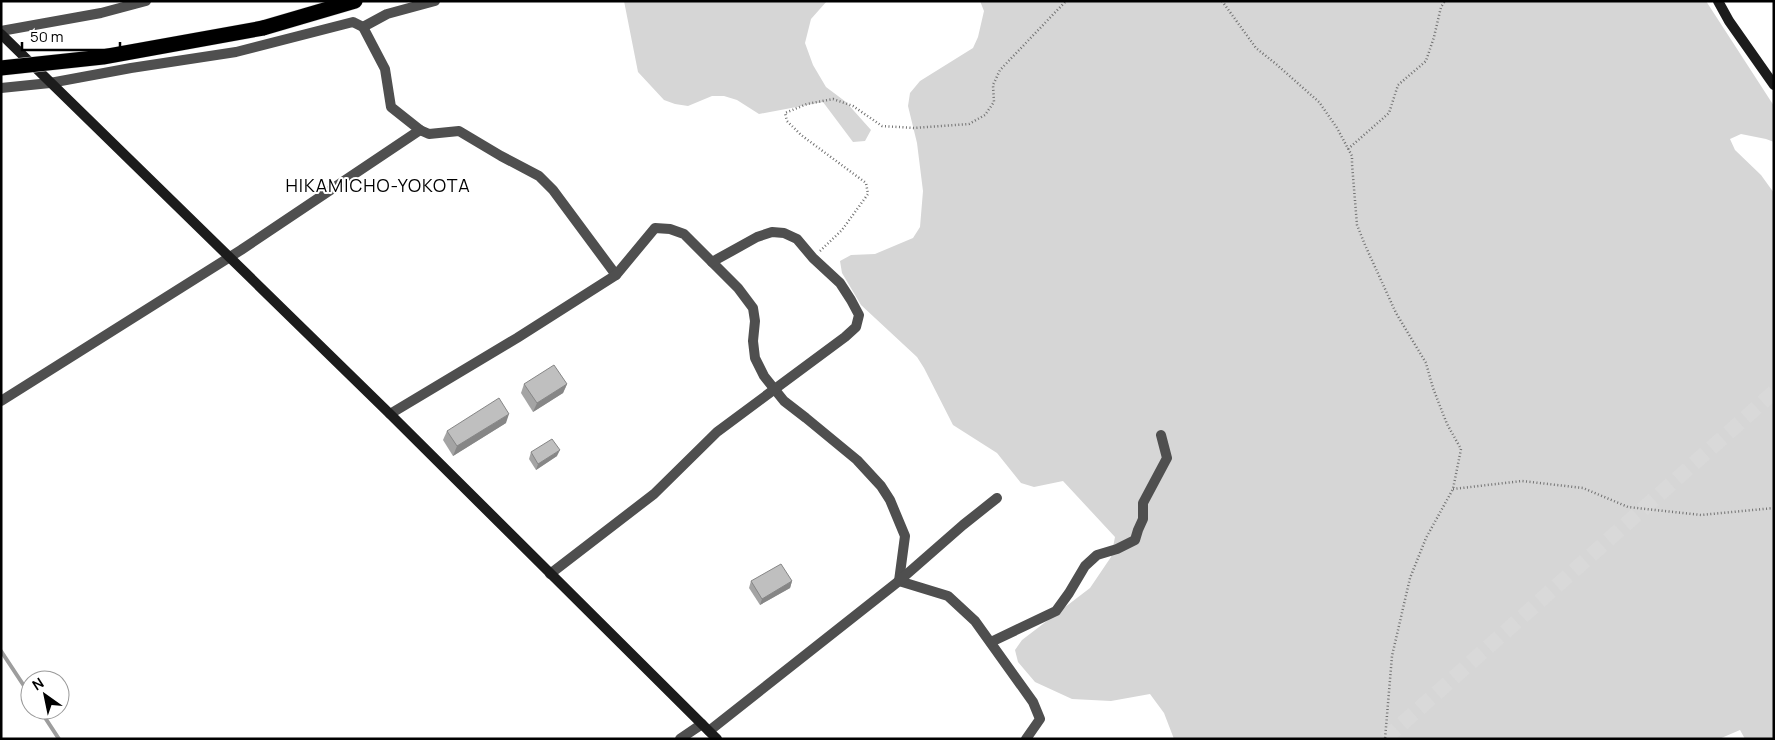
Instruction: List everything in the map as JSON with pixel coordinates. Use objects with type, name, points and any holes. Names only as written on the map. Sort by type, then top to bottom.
[{"type":"highway","points":[[1,68],[103,57],[263,28],[355,1]]},
{"type":"street","points":[[1,33],[101,13],[146,1]]},
{"type":"street","points":[[363,27],[387,14],[435,1]]},
{"type":"street","points":[[1718,1],[1729,21],[1774,84]]},
{"type":"street","points":[[1,88],[50,83],[130,68],[236,52],[354,22],[363,27],[385,69],[391,107],[420,130],[429,134],[459,131],[538,176],[553,190],[616,275]]},
{"type":"street","points":[[1,33],[390,414],[717,739]]},
{"type":"street","points":[[1,401],[229,257],[420,130]]},
{"type":"street","points":[[390,414],[517,338],[616,275],[655,228],[670,229],[684,234],[738,288],[753,308],[755,320],[753,341],[755,358],[764,376],[784,402],[857,460],[881,486],[890,500],[905,536],[900,581]]},
{"type":"street","points":[[550,574],[654,494],[717,432],[856,327],[859,315],[852,300],[840,283],[813,258],[797,239],[784,233],[772,232],[757,237],[712,262]]},
{"type":"street","points":[[991,642],[1056,611],[1085,566],[1097,555],[1117,549],[1136,540],[1143,519],[1143,503],[1167,458],[1161,435]]},
{"type":"street","points":[[680,739],[706,728],[900,581],[963,524],[997,498]]},
{"type":"street","points":[[900,581],[948,596],[974,621],[991,642],[1033,702],[1040,719],[1027,738]]},
{"type":"path","points":[[813,258],[842,230],[868,194],[866,183],[801,135],[787,121],[785,113],[807,104],[833,99],[853,106],[882,126],[914,128],[969,124],[985,115],[994,102],[993,85],[1000,70],[1066,1]]},
{"type":"path","points":[[1222,1],[1256,48],[1319,102],[1337,128],[1352,156],[1357,225],[1396,313],[1426,363],[1433,388],[1447,424],[1461,449],[1453,488],[1426,538],[1410,578],[1392,656],[1385,739]]},
{"type":"path","points":[[1348,149],[1389,113],[1398,85],[1426,61],[1441,7],[1445,1]]},
{"type":"path","points":[[1453,488],[1522,481],[1583,488],[1628,507],[1701,515],[1774,508]]},
{"type":"shaded area","points":[[624,1],[827,1],[811,19],[805,43],[813,65],[826,87],[846,102],[871,130],[865,141],[853,142],[823,102],[759,114],[737,100],[724,96],[712,96],[688,106],[664,100],[638,72]]},
{"type":"shaded area","points":[[980,1],[1706,1],[1774,106],[1774,142],[1741,134],[1730,139],[1735,150],[1761,175],[1774,193],[1774,739],[1745,739],[1740,730],[1719,739],[1174,739],[1164,713],[1150,694],[1111,701],[1072,699],[1035,682],[1018,662],[1015,650],[1022,640],[1090,588],[1111,557],[1115,537],[1063,481],[1034,487],[1021,483],[997,453],[953,425],[917,357],[861,305],[842,273],[840,261],[851,255],[875,254],[913,238],[920,227],[923,191],[917,143],[908,106],[910,93],[920,81],[973,48],[978,37],[984,11]]},
{"type":"building","points":[[554,365],[567,384],[537,403],[524,384]]},
{"type":"building","points":[[499,398],[509,414],[457,446],[447,431]]},
{"type":"building","points":[[552,439],[560,450],[538,464],[531,452]]},
{"type":"building","points":[[781,564],[792,581],[762,599],[751,581]]},
{"type":"waterway","points":[[1,651],[20,680]]},
{"type":"waterway","points":[[47,720],[59,739]]},
{"type":"tunnel","points":[[1385,739],[1774,392]]},
{"type":"district","name":"HIKAMICHO-YOKOTA","points":[[378,185]]}]
